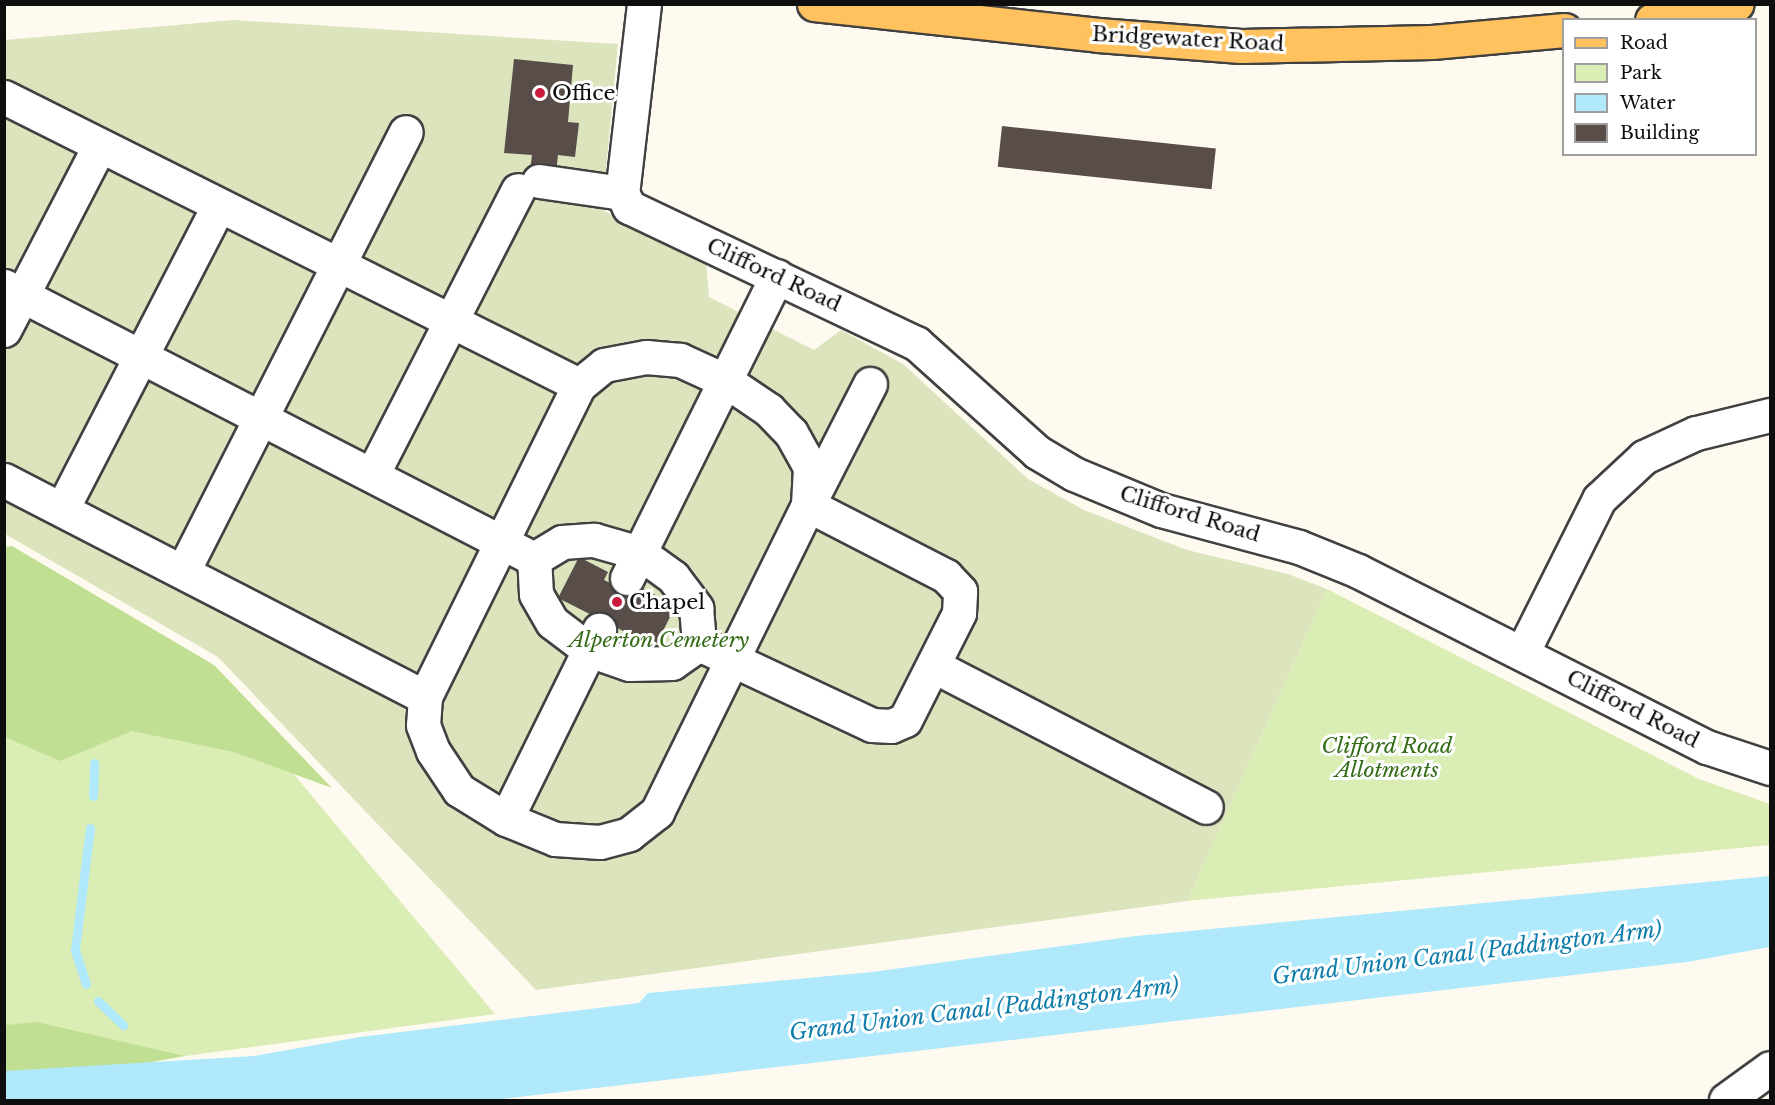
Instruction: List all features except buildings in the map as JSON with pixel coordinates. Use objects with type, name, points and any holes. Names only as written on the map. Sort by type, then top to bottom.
[{"type":"main road","name":"Bridgewater Road","points":[[814,4],[1098,35],[1241,46],[1432,42],[1562,30]]},
{"type":"main road","points":[[1663,18],[1737,4]]},
{"type":"street","points":[[372,475],[451,321],[529,185],[622,193],[644,4]]},
{"type":"street","points":[[4,97],[579,385]]},
{"type":"street","points":[[183,571],[406,132]]},
{"type":"street","points":[[4,330],[13,291],[100,145]]},
{"type":"street","name":"Clifford Road","points":[[622,193],[628,207],[916,343],[1036,452],[1074,474],[1161,510],[1299,547],[1358,571],[1707,747],[1770,768]]},
{"type":"street","points":[[62,509],[219,205]]},
{"type":"street","points":[[634,566],[777,276]]},
{"type":"street","points":[[13,291],[534,559]]},
{"type":"street","points":[[808,505],[810,467],[791,433],[769,410],[726,381],[680,360],[646,357],[604,365],[579,385],[425,697],[423,725],[433,751],[459,790],[506,819],[555,839],[600,842],[629,834],[657,812],[870,384]]},
{"type":"street","points":[[1522,653],[1599,499],[1644,457],[1696,433],[1770,415]]},
{"type":"street","points":[[4,480],[425,697]]},
{"type":"street","points":[[699,644],[872,725],[891,726],[905,720],[959,613],[960,591],[946,576],[808,505]]},
{"type":"street","points":[[534,559],[562,542],[594,540],[634,566],[674,577],[696,608],[699,644]]},
{"type":"street","points":[[534,559],[536,594],[552,622],[594,640],[629,664],[672,663],[699,644]]},
{"type":"street","points":[[506,819],[594,640]]},
{"type":"street","points":[[934,666],[1206,807]]},
{"type":"street","points":[[1726,1101],[1770,1068]]},
{"type":"green space","name":"Alperton Cemetery","points":[[233,20],[618,44],[602,210],[706,261],[709,297],[814,350],[841,330],[903,364],[1028,479],[1084,510],[1187,550],[1288,574],[1327,589],[1187,901],[536,990],[218,657],[5,534],[5,40]]},
{"type":"green space","points":[[12,546],[214,665],[332,788],[234,752],[132,731],[60,761],[5,737],[4,547]]},
{"type":"green space","points":[[4,552],[192,653],[495,1014],[185,1056],[5,1088]]},
{"type":"green space","name":"Clifford Road Allotments","points":[[1327,589],[1699,779],[1770,804],[1770,845],[1187,901]]},
{"type":"green space","points":[[37,1022],[185,1056],[5,1088],[5,1025]]},
{"type":"water","name":"Grand Union Canal (Paddington Arm)","points":[[1770,876],[1770,947],[1687,962],[492,1100],[5,1100],[5,1071],[254,1056],[360,1037],[639,1003],[648,993],[872,972],[1136,936]]},
{"type":"waterway","points":[[93,796],[94,763]]},
{"type":"waterway","points":[[86,984],[75,950],[90,828]]},
{"type":"waterway","points":[[98,1001],[123,1025]]},
{"type":"place","name":"Office","points":[[540,93]]},
{"type":"place","name":"Chapel","points":[[617,602]]}]
